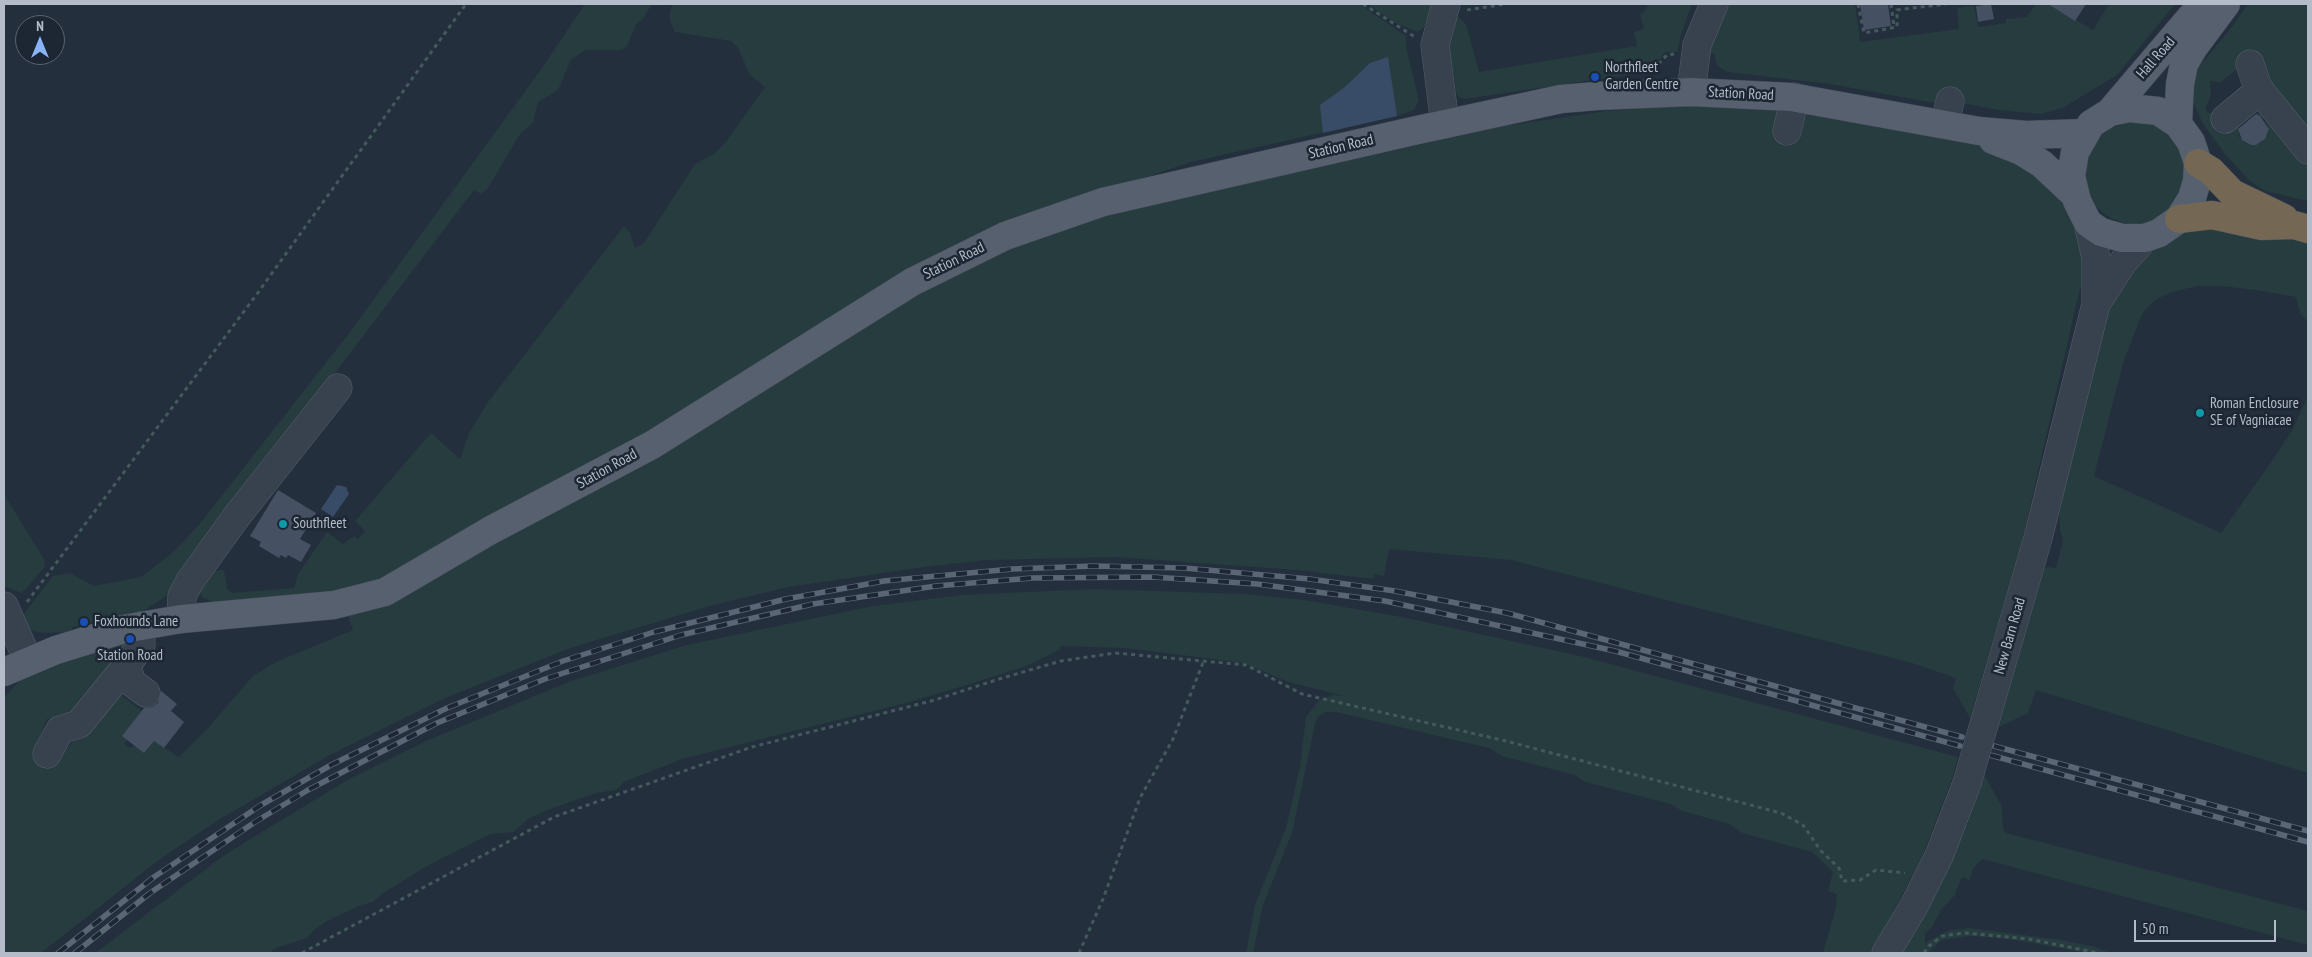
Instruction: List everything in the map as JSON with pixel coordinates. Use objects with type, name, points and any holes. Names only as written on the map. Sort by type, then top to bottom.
[{"type":"highway","points":[[2198,163],[2211,171],[2232,193],[2301,227]]},
{"type":"highway","points":[[2179,219],[2212,215],[2262,226],[2301,227]]},
{"type":"main road","name":"Hall Road","points":[[2110,112],[2202,4]]},
{"type":"main road","name":"Hall Road","points":[[2178,124],[2180,77],[2184,64],[2194,47],[2226,4]]},
{"type":"main road","name":"Station Road","points":[[4,672],[28,660],[87,639],[140,626],[181,619],[334,606],[366,599],[390,590],[482,535],[652,445],[912,282],[1005,236],[1103,202],[1560,99],[1691,92],[1795,97],[1947,113],[1994,141],[2021,151],[2042,164],[2075,195]]},
{"type":"main road","points":[[2129,108],[2147,108],[2161,113],[2178,124],[2192,142],[2198,163],[2198,181],[2192,198],[2179,219],[2159,233],[2145,238],[2122,238],[2101,232],[2088,223],[2075,195],[2071,168],[2075,152],[2085,133],[2098,118],[2110,112],[2129,108]]},
{"type":"main road","name":"Station Road","points":[[1979,131],[2026,135],[2085,133]]},
{"type":"street","points":[[1445,124],[1435,42],[1446,4]]},
{"type":"street","points":[[1691,92],[1697,45],[1714,4]]},
{"type":"street","points":[[2250,64],[2260,90],[2308,150]]},
{"type":"street","points":[[2225,120],[2260,90]]},
{"type":"street","points":[[1788,131],[1795,97]]},
{"type":"street","name":"New Barn Road","points":[[1886,953],[1935,864],[1967,783],[2038,538],[2096,304],[2096,252],[2088,223]]},
{"type":"street","name":"New Barn Road","points":[[2096,304],[2123,262],[2145,238]]},
{"type":"street","points":[[181,619],[182,596],[190,581],[237,516],[338,388]]},
{"type":"street","points":[[7,620],[28,660]]},
{"type":"street","points":[[47,754],[60,730],[79,724],[124,669],[141,644],[140,626]]},
{"type":"street","points":[[124,669],[129,674],[131,682],[146,692]]},
{"type":"path","points":[[7,620],[73,542],[254,298],[466,4]]},
{"type":"path","points":[[1363,4],[1416,38],[1435,42]]},
{"type":"path","points":[[1858,4],[1863,33],[1898,25],[1897,10],[1946,4]]},
{"type":"path","points":[[1891,4],[1894,27]]},
{"type":"path","points":[[302,953],[554,817],[752,747],[901,710],[1015,674],[1092,654],[1122,652],[1246,665],[1302,694],[1506,741],[1781,813],[1803,825],[1821,851],[1838,868],[1842,881],[1860,880],[1876,870],[1908,874],[1911,872]]},
{"type":"path","points":[[1079,953],[1103,898],[1140,798],[1173,739],[1204,660]]},
{"type":"path","points":[[1924,953],[1929,946],[1942,936],[1982,933],[2029,939],[2098,953]]},
{"type":"green space","points":[[585,4],[652,4],[642,20],[636,24],[627,46],[622,50],[585,50],[571,60],[558,90],[538,102],[533,123],[520,134],[488,188],[481,194],[474,190],[165,597],[138,614],[89,623],[88,619],[80,621],[80,625],[72,627],[72,631],[69,632],[41,633],[28,629],[22,616],[53,576],[70,573],[94,586],[141,577],[172,553],[198,526],[350,332],[542,68]]},
{"type":"green space","points":[[672,4],[1359,4],[1406,36],[1406,47],[1419,100],[1414,110],[1397,116],[1191,162],[1105,191],[729,388],[382,587],[219,605],[202,597],[199,589],[209,571],[224,570],[227,589],[232,593],[294,588],[298,574],[327,532],[343,544],[354,536],[358,539],[365,531],[355,521],[431,433],[460,459],[469,433],[488,402],[624,226],[630,233],[635,248],[644,243],[695,164],[715,153],[725,143],[765,87],[750,75],[738,48],[731,41],[675,32],[669,18]]},
{"type":"green space","points":[[1368,4],[1437,4],[1423,28],[1417,32],[1394,22]]},
{"type":"green space","points":[[1648,4],[1692,4],[1677,52],[1665,52],[1652,69],[1639,73],[1465,99],[1457,96],[1449,46],[1454,20],[1458,17],[1466,24],[1479,72],[1637,46],[1634,32],[1644,29],[1640,15],[1646,10]]},
{"type":"green space","points":[[1726,4],[1855,4],[1860,42],[1959,29],[1957,8],[1974,6],[1978,27],[2006,23],[2006,19],[2027,17],[2036,4],[2048,4],[2093,30],[2109,4],[2175,4],[2117,75],[2062,108],[2041,114],[1999,110],[1945,100],[1940,104],[1830,84],[1728,72],[1720,68],[1716,63],[1714,54],[1708,52]]},
{"type":"green space","points":[[2248,4],[2305,4],[2308,8],[2308,142],[2238,68],[2221,82],[2210,81],[2211,96],[2205,108],[2208,113],[2217,112],[2239,122],[2239,137],[2251,145],[2261,143],[2268,134],[2269,129],[2265,120],[2257,114],[2251,114],[2263,113],[2308,161],[2308,201],[2265,191],[2250,181],[2225,154],[2203,124],[2194,104],[2192,89],[2198,68]]},
{"type":"green space","points":[[1683,105],[1784,110],[1779,142],[1788,146],[1792,145],[1793,138],[1808,112],[1998,148],[2056,192],[2084,242],[2087,289],[2080,288],[2021,546],[1970,718],[1953,688],[1956,678],[1912,663],[1511,560],[1389,549],[1384,576],[1374,574],[1374,579],[1297,570],[1116,557],[986,560],[924,567],[788,587],[710,606],[570,648],[445,698],[330,755],[220,819],[160,859],[41,953],[4,953],[4,698],[18,682],[40,668],[126,640],[128,651],[105,670],[85,710],[47,719],[35,748],[57,761],[114,690],[142,711],[122,736],[127,740],[124,744],[130,748],[135,745],[144,753],[154,741],[179,757],[208,728],[253,676],[276,662],[353,630],[347,612],[836,336],[1033,230],[1504,126],[1606,111]]},
{"type":"green space","points":[[2135,122],[2154,126],[2171,137],[2182,154],[2186,173],[2182,192],[2171,209],[2154,220],[2135,224],[2116,220],[2099,209],[2088,192],[2084,173],[2088,154],[2099,137],[2116,126]]},
{"type":"green space","points":[[2209,225],[2308,243],[2308,322],[2300,313],[2296,297],[2256,290],[2222,286],[2197,286],[2172,292],[2155,300],[2142,314],[2124,360],[2094,476],[2221,533],[2293,429],[2308,396],[2308,773],[2036,690],[2028,713],[1997,728],[2043,570],[2047,567],[2056,568],[2063,541],[2059,515],[2073,442],[2112,293],[2148,255],[2163,244],[2186,232]]},
{"type":"green space","points":[[4,494],[45,561],[44,568],[22,593],[4,586]]},
{"type":"green space","points":[[1095,589],[1244,594],[1304,600],[1407,618],[1584,657],[1958,757],[1952,779],[1921,860],[1871,953],[1823,953],[1836,907],[1837,894],[1828,891],[1833,872],[1812,852],[1742,833],[1730,824],[1682,811],[1671,804],[1585,782],[1575,775],[1502,756],[1489,748],[1336,712],[1326,712],[1318,717],[1315,724],[1292,833],[1263,905],[1253,953],[1246,953],[1255,905],[1286,828],[1300,767],[1306,717],[1319,700],[1334,695],[1345,696],[1288,682],[1244,663],[1126,648],[1059,646],[1061,649],[1026,666],[970,684],[913,701],[682,759],[624,782],[616,790],[596,793],[550,809],[530,818],[513,832],[491,834],[427,866],[382,894],[373,902],[359,906],[329,920],[315,929],[307,938],[276,948],[269,953],[95,953],[226,854],[349,779],[426,741],[571,681],[687,645],[873,606],[961,595]]},
{"type":"green space","points":[[1983,772],[2002,807],[2003,829],[2006,833],[2308,911],[2308,945],[1982,859],[1973,869],[1969,881],[1964,877],[1961,879],[1954,896],[1941,910],[1932,927],[1925,934],[1925,943],[1948,931],[1969,928],[2061,940],[2095,947],[2110,953],[2088,953],[2010,939],[1971,936],[1942,940],[1928,953],[1897,953],[1964,825],[1967,825]]},
{"type":"water","points":[[1388,57],[1397,116],[1323,133],[1320,105],[1345,87],[1370,63]]},
{"type":"water","points":[[337,485],[346,487],[349,494],[333,517],[321,509]]},
{"type":"building","points":[[1860,4],[1888,4],[1891,26],[1864,30]]},
{"type":"building","points":[[1991,4],[1994,19],[1978,22],[1976,6]]},
{"type":"building","points":[[2048,4],[2086,4],[2075,21]]},
{"type":"building","points":[[2256,114],[2260,116],[2269,129],[2265,139],[2256,145],[2251,145],[2242,140],[2238,129]]},
{"type":"building","name":"Southfleet","points":[[278,490],[316,513],[300,539],[311,545],[301,562],[288,555],[286,558],[281,555],[279,558],[259,546],[261,542],[250,536]]},
{"type":"building","points":[[161,691],[177,704],[171,711],[184,722],[164,748],[154,741],[144,753],[122,736],[144,708],[152,707],[158,703]]},
{"type":"railway","points":[[58,953],[154,877],[261,805],[331,765],[447,708],[563,661],[654,632],[786,599],[884,581],[1012,569],[1093,566],[1184,568],[1310,579],[1395,591],[1507,613],[1962,737]]},
{"type":"railway","points":[[75,953],[150,893],[255,822],[308,790],[437,723],[545,679],[681,635],[813,604],[936,586],[1032,578],[1153,577],[1257,584],[1385,601],[1615,651],[1960,746]]},
{"type":"railway","points":[[1994,746],[2308,831]]},
{"type":"railway","points":[[1990,755],[2308,842]]},
{"type":"place","name":"Northfleet Garden Centre","points":[[1595,77]]},
{"type":"place","name":"Roman Enclosure SE of Vagniacae","points":[[2200,413]]},
{"type":"place","name":"Southfleet","points":[[283,524]]},
{"type":"place","name":"Foxhounds Lane","points":[[84,622]]},
{"type":"place","name":"Station Road","points":[[130,639]]}]
